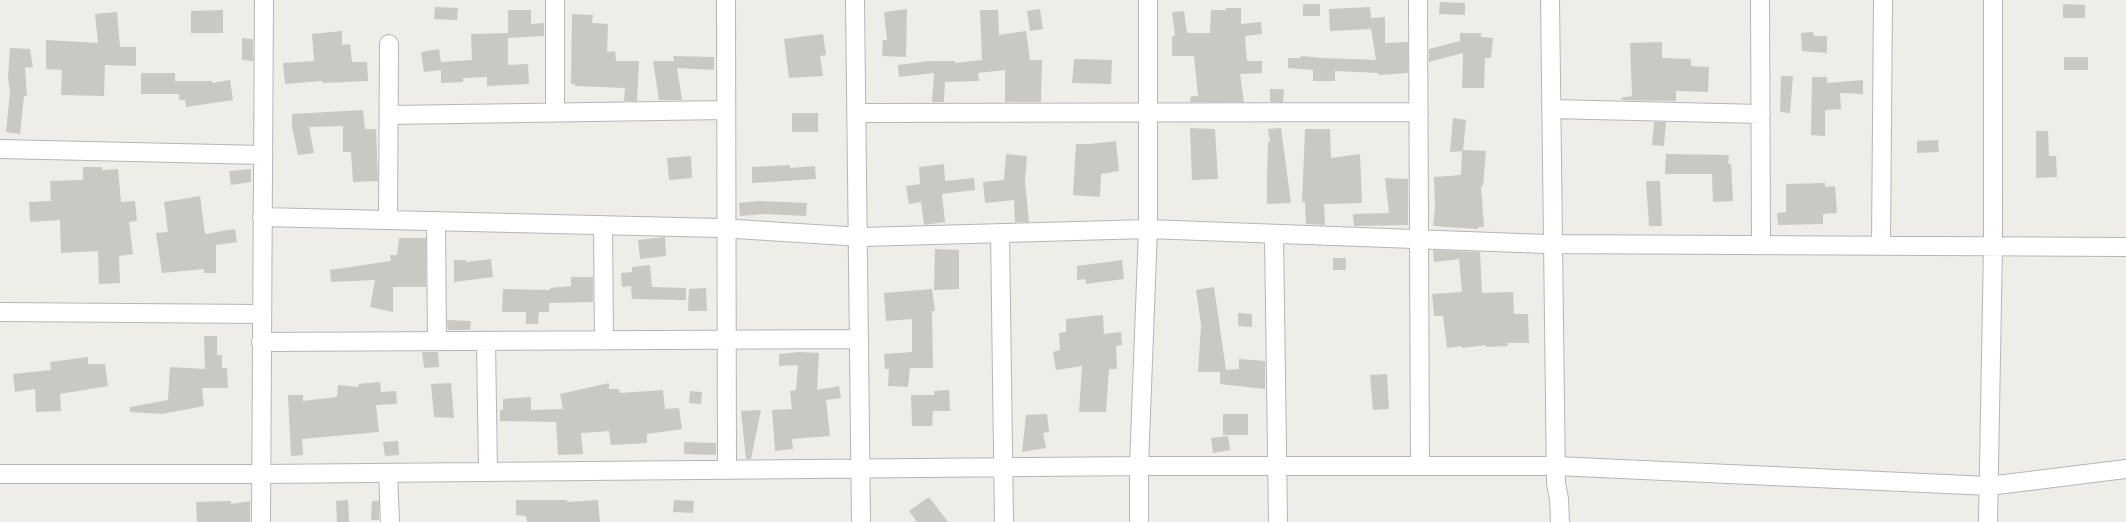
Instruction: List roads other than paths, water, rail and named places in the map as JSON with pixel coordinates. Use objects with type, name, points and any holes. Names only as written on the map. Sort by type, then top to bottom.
[{"type":"street","points":[[261,522],[264,0]]},
{"type":"street","points":[[555,0],[556,113]]},
{"type":"street","points":[[726,0],[727,469]]},
{"type":"street","points":[[855,0],[861,522]]},
{"type":"street","points":[[1139,522],[1139,466],[1148,229],[1148,0]]},
{"type":"street","points":[[1418,0],[1421,239],[1420,466]]},
{"type":"street","points":[[1550,0],[1556,466],[1560,522]]},
{"type":"street","points":[[1760,0],[1762,244]]},
{"type":"street","points":[[1881,244],[1883,0]]},
{"type":"street","points":[[1988,522],[1993,244],[1993,0]]},
{"type":"street","points":[[388,220],[389,44]]},
{"type":"street","points":[[1551,109],[1761,114]]},
{"type":"street","points":[[390,115],[726,110]]},
{"type":"street","points":[[856,113],[1419,112]]},
{"type":"street","points":[[0,149],[263,155]]},
{"type":"street","points":[[262,217],[726,228],[858,237],[1148,229],[1553,244],[1993,244],[2126,247]]},
{"type":"street","points":[[436,221],[437,341]]},
{"type":"street","points":[[603,225],[604,340]]},
{"type":"street","points":[[1000,233],[1004,522]]},
{"type":"street","points":[[1274,234],[1278,522]]},
{"type":"street","points":[[0,312],[262,314]]},
{"type":"street","points":[[261,342],[859,339]]},
{"type":"street","points":[[486,341],[488,472]]},
{"type":"street","points":[[0,474],[260,474],[1139,466],[1556,466],[1989,486],[2126,469]]},
{"type":"street","points":[[388,473],[390,522]]}]
